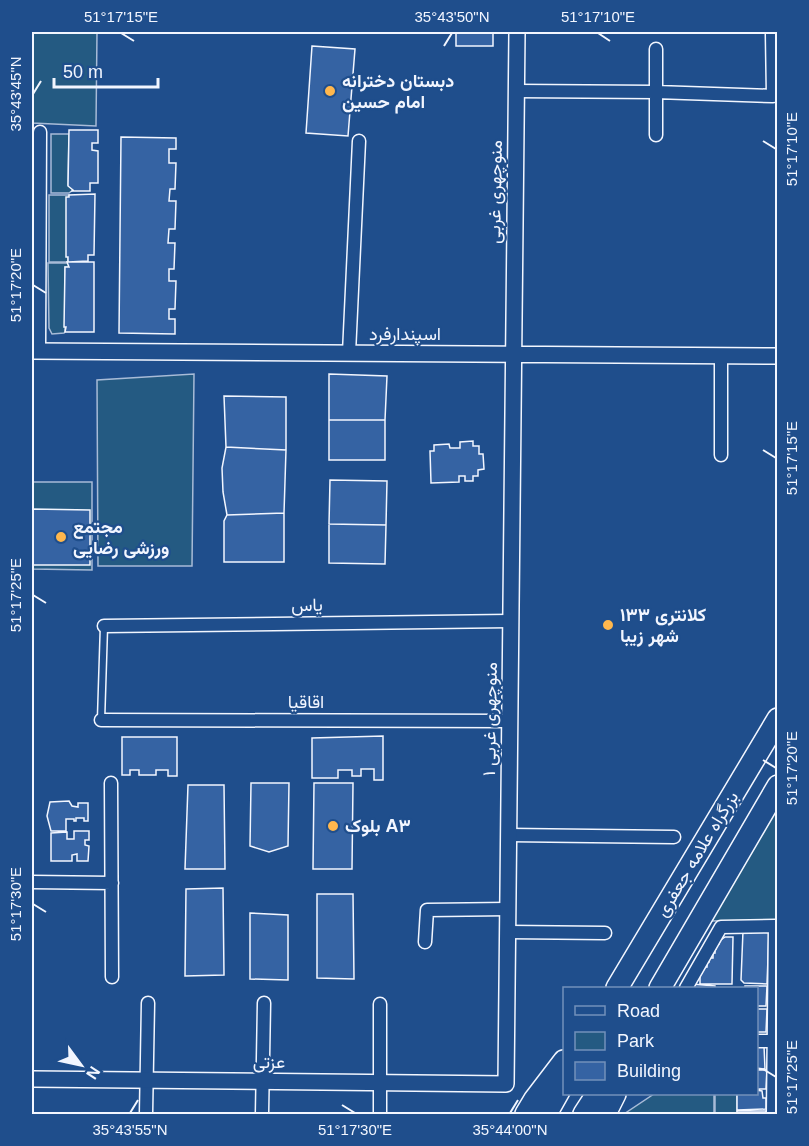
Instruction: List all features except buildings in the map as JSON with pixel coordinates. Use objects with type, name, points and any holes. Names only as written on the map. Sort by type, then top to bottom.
[{"type":"highway","name":"بزرگراه علامه جعفری","points":[[618,987],[777,719]]},
{"type":"highway","name":"بزرگراه علامه جعفری","points":[[661,987],[777,786]]},
{"type":"highway","points":[[757,822],[777,792]]},
{"type":"highway","points":[[526,1114],[563,1062]]},
{"type":"highway","points":[[546,1114],[563,1084]]},
{"type":"highway","points":[[584,1114],[596,1095]]},
{"type":"highway","points":[[605,1114],[614,1095]]},
{"type":"street","name":"منوچهری غربی","points":[[513,354],[517,32]]},
{"type":"street","points":[[516,91],[773,96],[772,34]]},
{"type":"street","points":[[656,49],[656,135]]},
{"type":"street","points":[[35,351],[40,132]]},
{"type":"street","points":[[350,353],[359,141]]},
{"type":"street","name":"اسپندارفرد","points":[[35,351],[777,356]]},
{"type":"street","name":"منوچهری غربی ۱","points":[[506,1084],[513,354]]},
{"type":"street","points":[[721,356],[721,455]]},
{"type":"street","name":"یاس","points":[[104,626],[511,621]]},
{"type":"street","name":"اقاقیا","points":[[101,720],[510,721]]},
{"type":"street","points":[[111,783],[112,977]]},
{"type":"street","points":[[509,835],[674,837]]},
{"type":"street","points":[[32,882],[111,883]]},
{"type":"street","points":[[426,942],[427,909],[508,909]]},
{"type":"street","points":[[687,987],[721,927],[776,926],[773,1114]]},
{"type":"street","points":[[507,932],[605,933]]},
{"type":"street","points":[[146,1114],[148,1003]]},
{"type":"street","points":[[262,1114],[264,1003]]},
{"type":"street","points":[[380,1004],[380,1114]]},
{"type":"street","points":[[758,1041],[774,1041]]},
{"type":"street","name":"عزتی","points":[[32,1079],[506,1084]]},
{"type":"lane","points":[[101,720],[104,626]]},
{"type":"green space","points":[[32,32],[97,32],[96,126],[32,123]]},
{"type":"green space","points":[[51,134],[69,134],[68,185],[73,190],[69,193],[51,193]]},
{"type":"green space","points":[[49,195],[69,195],[68,262],[49,262]]},
{"type":"green space","points":[[48,263],[68,263],[69,267],[65,267],[64,333],[52,334],[49,328]]},
{"type":"green space","points":[[194,374],[192,566],[98,566],[97,380]]},
{"type":"green space","name":"مجتمع ورزشی رضایی","points":[[32,482],[92,482],[92,570],[32,569]]},
{"type":"green space","points":[[777,808],[777,920],[709,921],[773,813]]},
{"type":"green space","points":[[652,1095],[714,1095],[714,1114],[624,1114]]},
{"type":"green space","points":[[715,1095],[737,1095],[737,1114],[715,1114]]},
{"type":"place","name":"دبستان دخترانه امام حسین","points":[[330,91]]},
{"type":"place","name":"مجتمع ورزشی رضایی","points":[[61,537]]},
{"type":"place","name":"کلانتری ۱۳۳ شهر زیبا","points":[[608,625]]},
{"type":"place","name":"بلوک A۳","points":[[333,826]]}]
